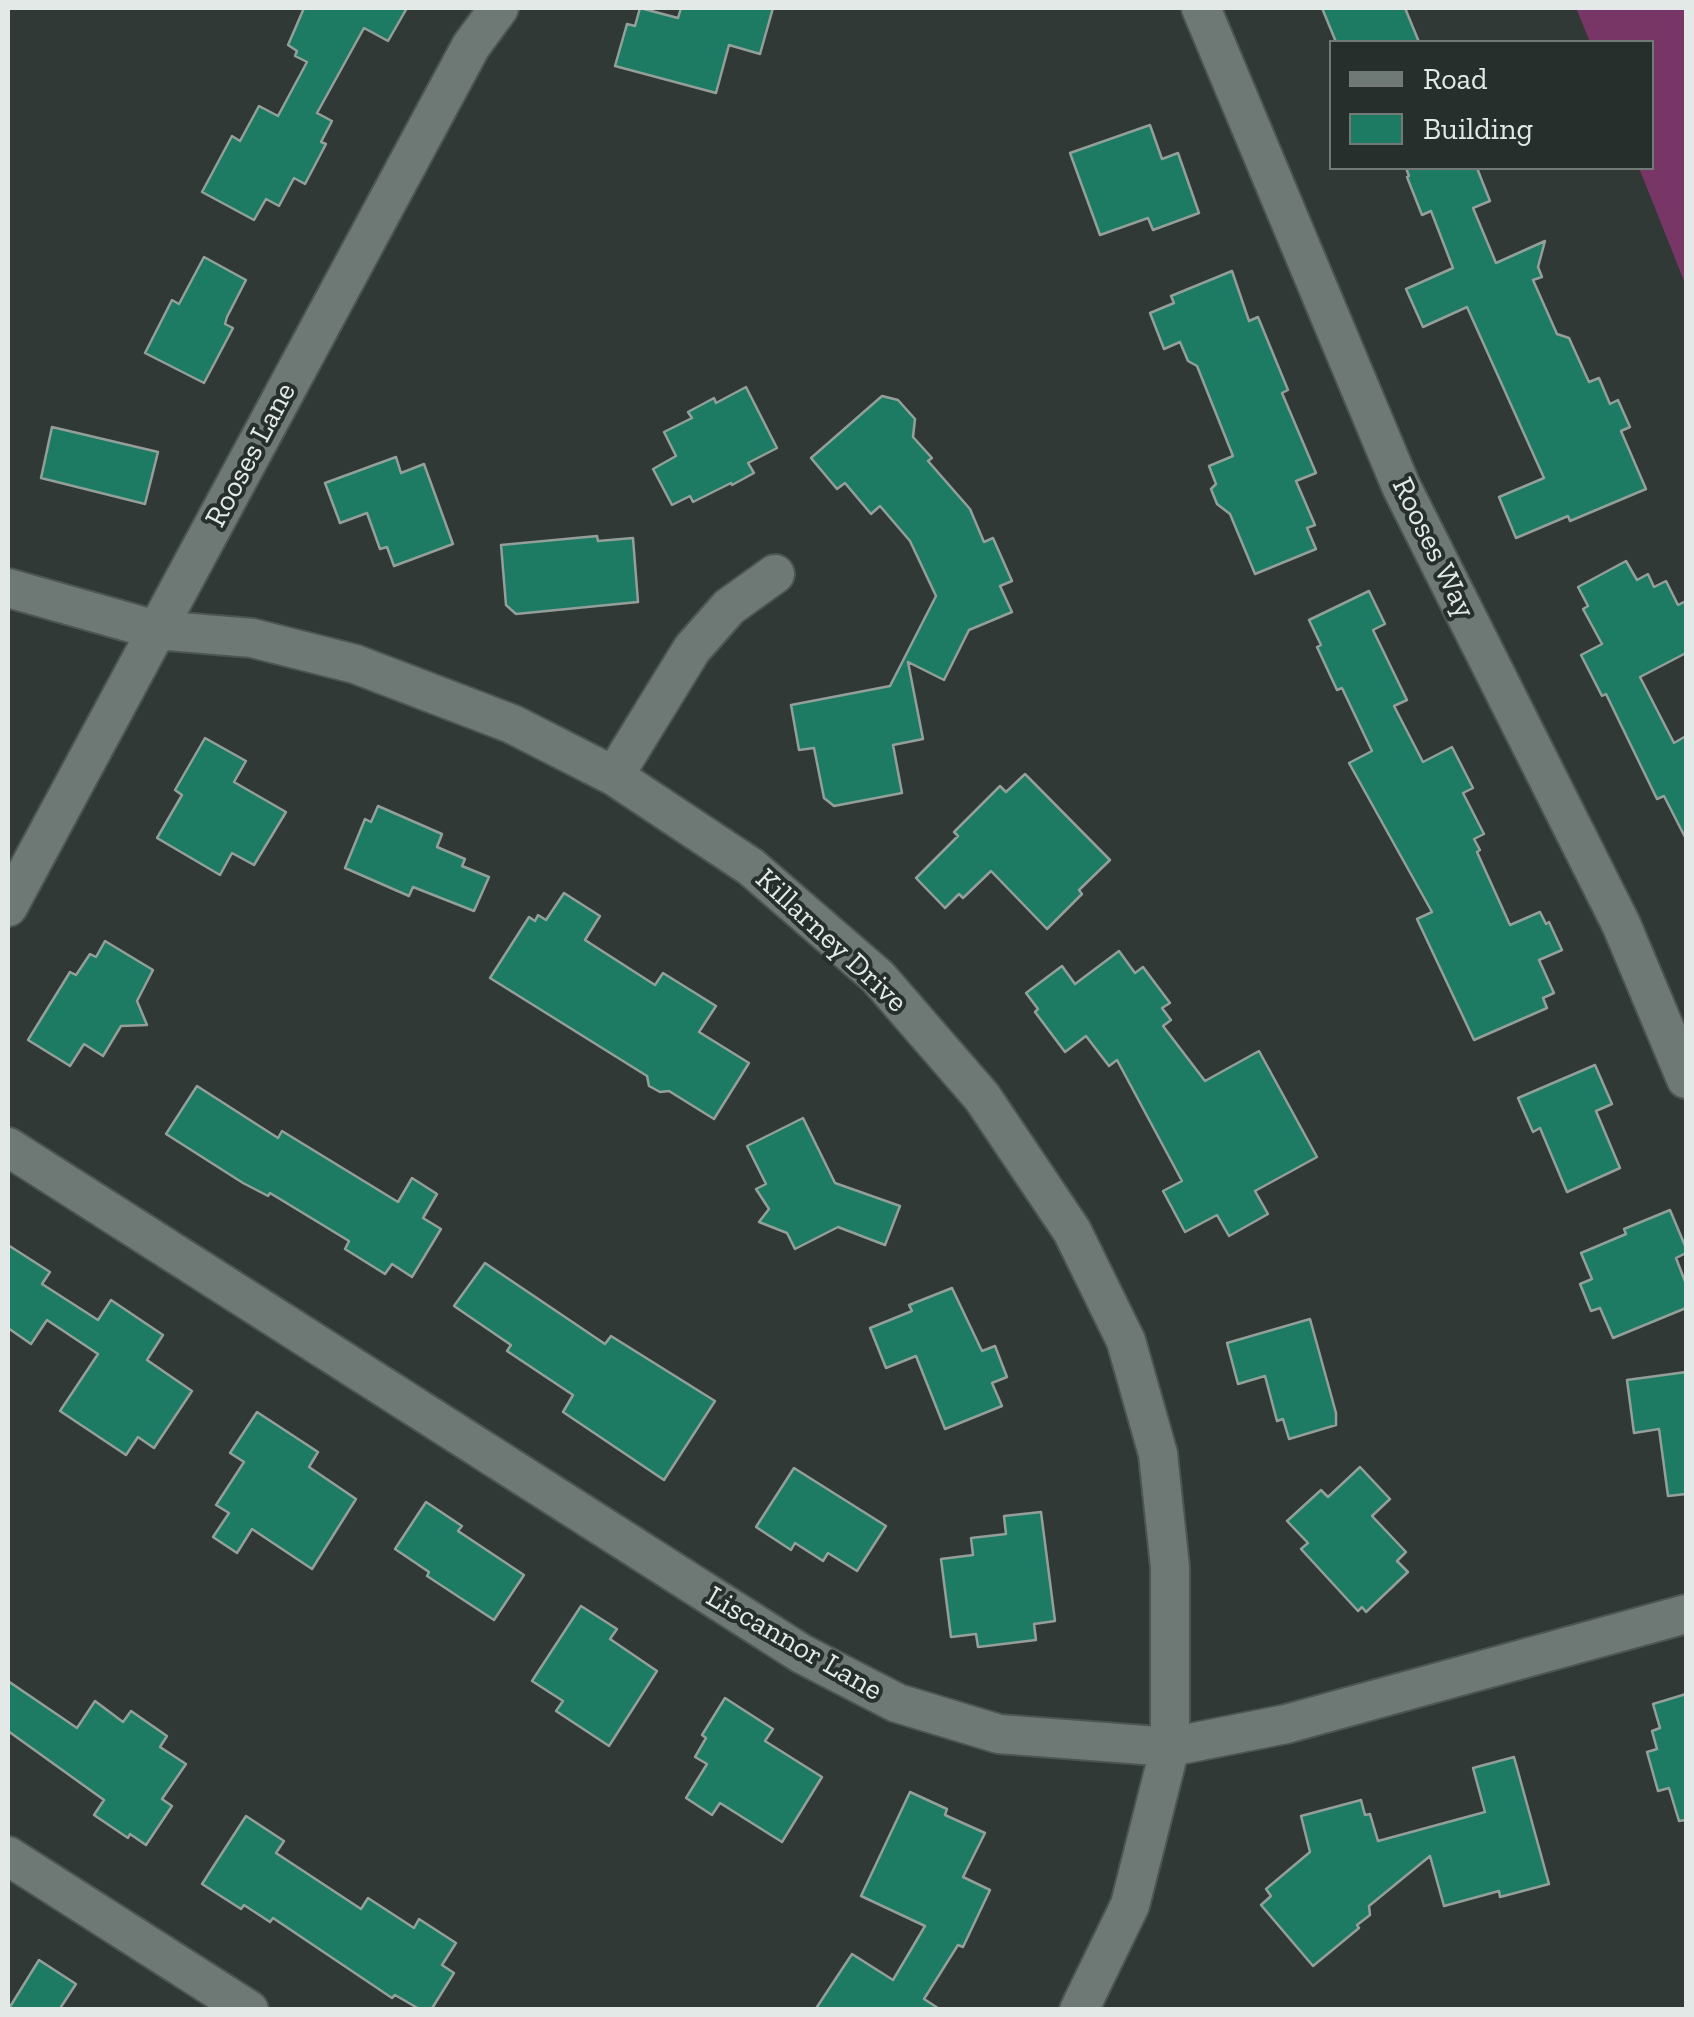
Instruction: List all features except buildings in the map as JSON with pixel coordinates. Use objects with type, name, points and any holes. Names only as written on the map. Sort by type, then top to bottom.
[{"type":"street","name":"Rooses Lane","points":[[8,907],[471,46],[500,8]]},
{"type":"street","name":"Rooses Way","points":[[1202,8],[1401,486],[1621,924],[1686,1079]]},
{"type":"street","points":[[614,776],[692,648],[729,607],[774,574]]},
{"type":"street","name":"Killarney Drive","points":[[8,588],[156,630],[252,638],[355,664],[512,724],[614,776],[751,866],[878,977],[982,1097],[1072,1231],[1126,1341],[1158,1454],[1170,1567],[1170,1747],[1130,1905],[1079,2010]]},
{"type":"street","name":"Liscannor Lane","points":[[8,1147],[818,1662],[897,1703],[999,1734],[1170,1747],[1286,1724],[1686,1614]]},
{"type":"street","points":[[8,1856],[249,2010]]},
{"type":"shaded area","points":[[1576,8],[1686,8],[1686,286],[1640,170],[1654,170],[1654,40],[1589,40]]}]
